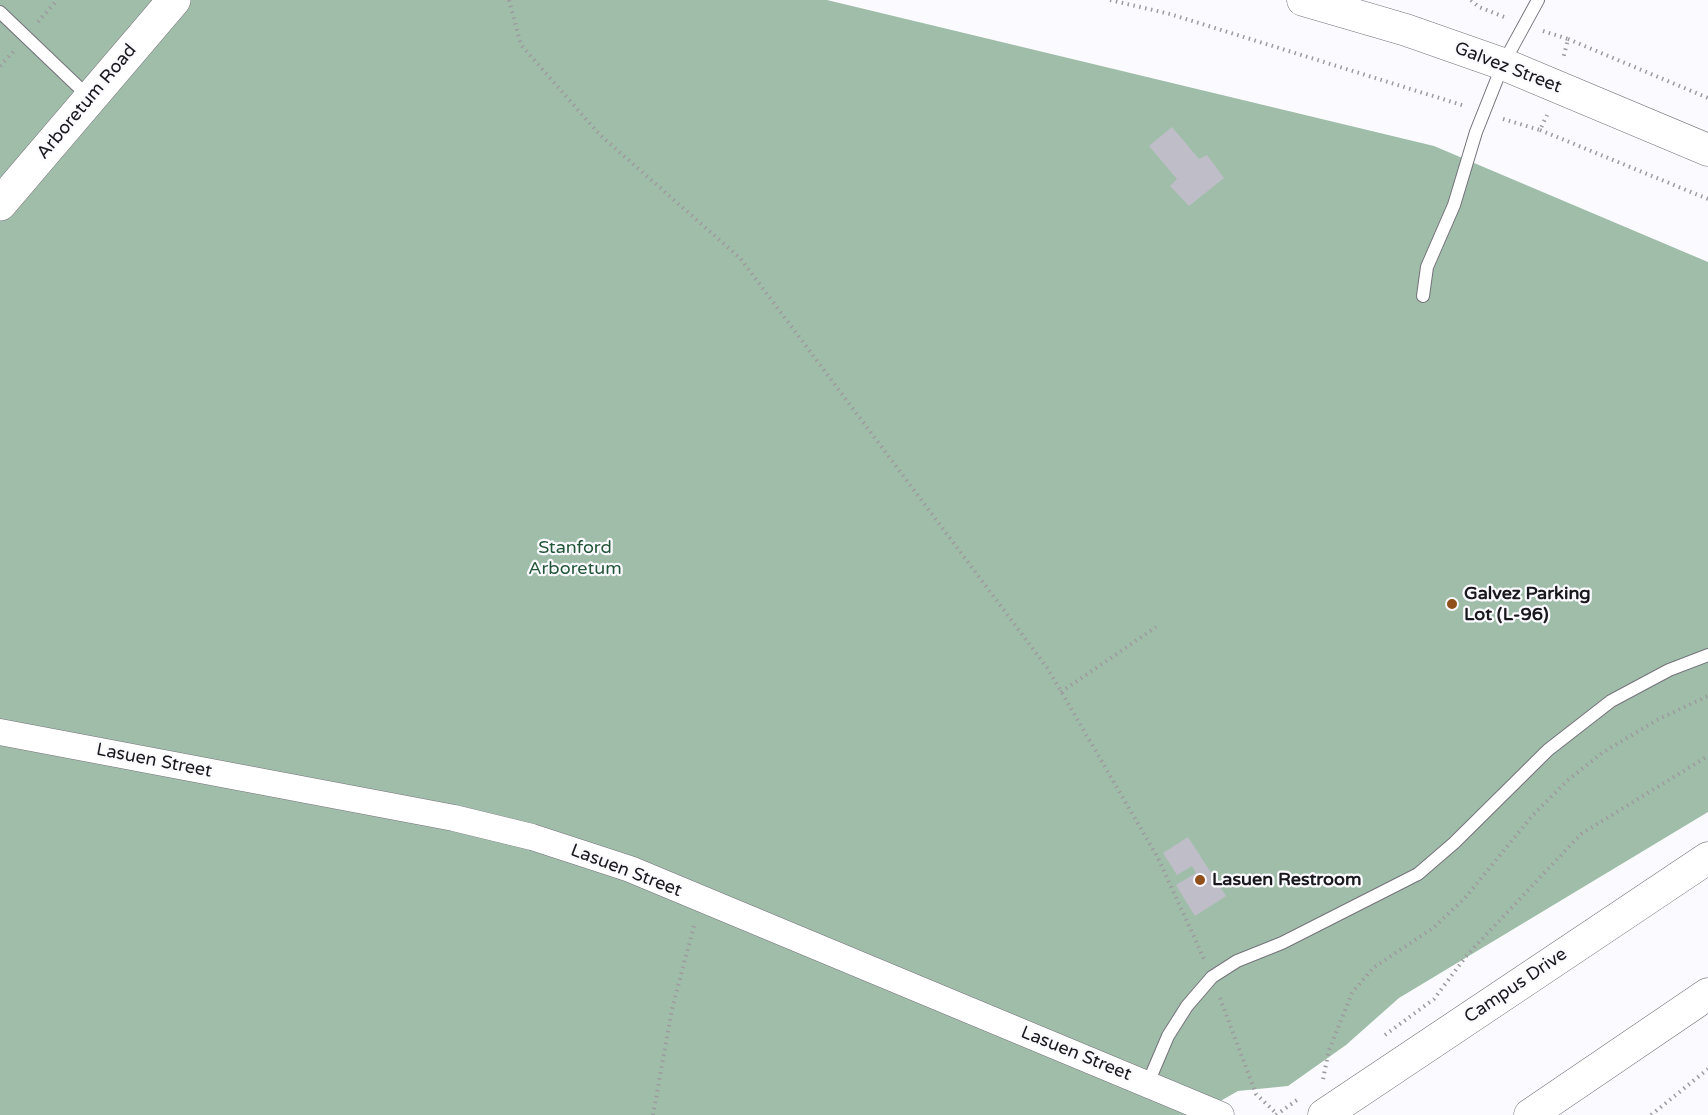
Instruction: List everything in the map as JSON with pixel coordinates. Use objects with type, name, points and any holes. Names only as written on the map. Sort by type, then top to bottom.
[{"type":"main road","name":"Arboretum Road","points":[[0,204],[174,0]]},
{"type":"street","name":"Galvez Street","points":[[1303,0],[1406,30],[1503,64],[1708,150]]},
{"type":"street","name":"Lasuen Street","points":[[0,732],[454,818],[532,837],[630,868],[1221,1115]]},
{"type":"street","name":"Campus Drive","points":[[1315,1105],[1708,858]]},
{"type":"street","points":[[1530,1115],[1708,994]]},
{"type":"lane","points":[[1423,296],[1427,267],[1454,204],[1476,132],[1503,64],[1538,0]]},
{"type":"lane","points":[[0,12],[91,99]]},
{"type":"lane","points":[[1148,1083],[1168,1036],[1187,1006],[1212,977],[1237,961],[1282,943],[1418,874],[1454,843],[1548,750],[1611,701],[1669,670],[1708,655]]},
{"type":"path","points":[[509,0],[521,45],[600,135],[740,258],[1041,660],[1158,858],[1212,977],[1256,1094],[1276,1114],[1315,1105]]},
{"type":"path","points":[[1110,0],[1170,14],[1444,99]]},
{"type":"path","points":[[1471,0],[1479,8]]},
{"type":"path","points":[[1568,39],[1708,98]]},
{"type":"path","points":[[1540,130],[1708,199]]},
{"type":"path","points":[[1061,692],[1156,627]]},
{"type":"path","points":[[1332,1074],[1323,1081],[1329,1050],[1352,993],[1373,968],[1433,928],[1465,898],[1532,816],[1568,780],[1602,753],[1657,720],[1708,696]]},
{"type":"path","points":[[1378,1040],[1434,999],[1467,955],[1581,834],[1708,756]]},
{"type":"path","points":[[653,1115],[672,1009],[702,900]]},
{"type":"path","points":[[1651,1115],[1708,1069]]},
{"type":"green space","name":"Stanford Arboretum","points":[[0,0],[827,0],[1434,146],[1708,262],[1708,812],[1399,998],[1346,1045],[1288,1086],[1238,1091],[1196,1115],[0,1115]]},
{"type":"building","points":[[1172,127],[1199,159],[1207,155],[1224,178],[1189,206],[1170,186],[1177,179],[1149,146]]},
{"type":"building","name":"Lasuen Restroom","points":[[1188,837],[1226,896],[1195,916],[1176,885],[1196,873],[1192,866],[1177,875],[1163,853]]},
{"type":"place","name":"Galvez Parking Lot (L-96)","points":[[1452,604]]},
{"type":"place","name":"Lasuen Restroom","points":[[1200,880]]}]
